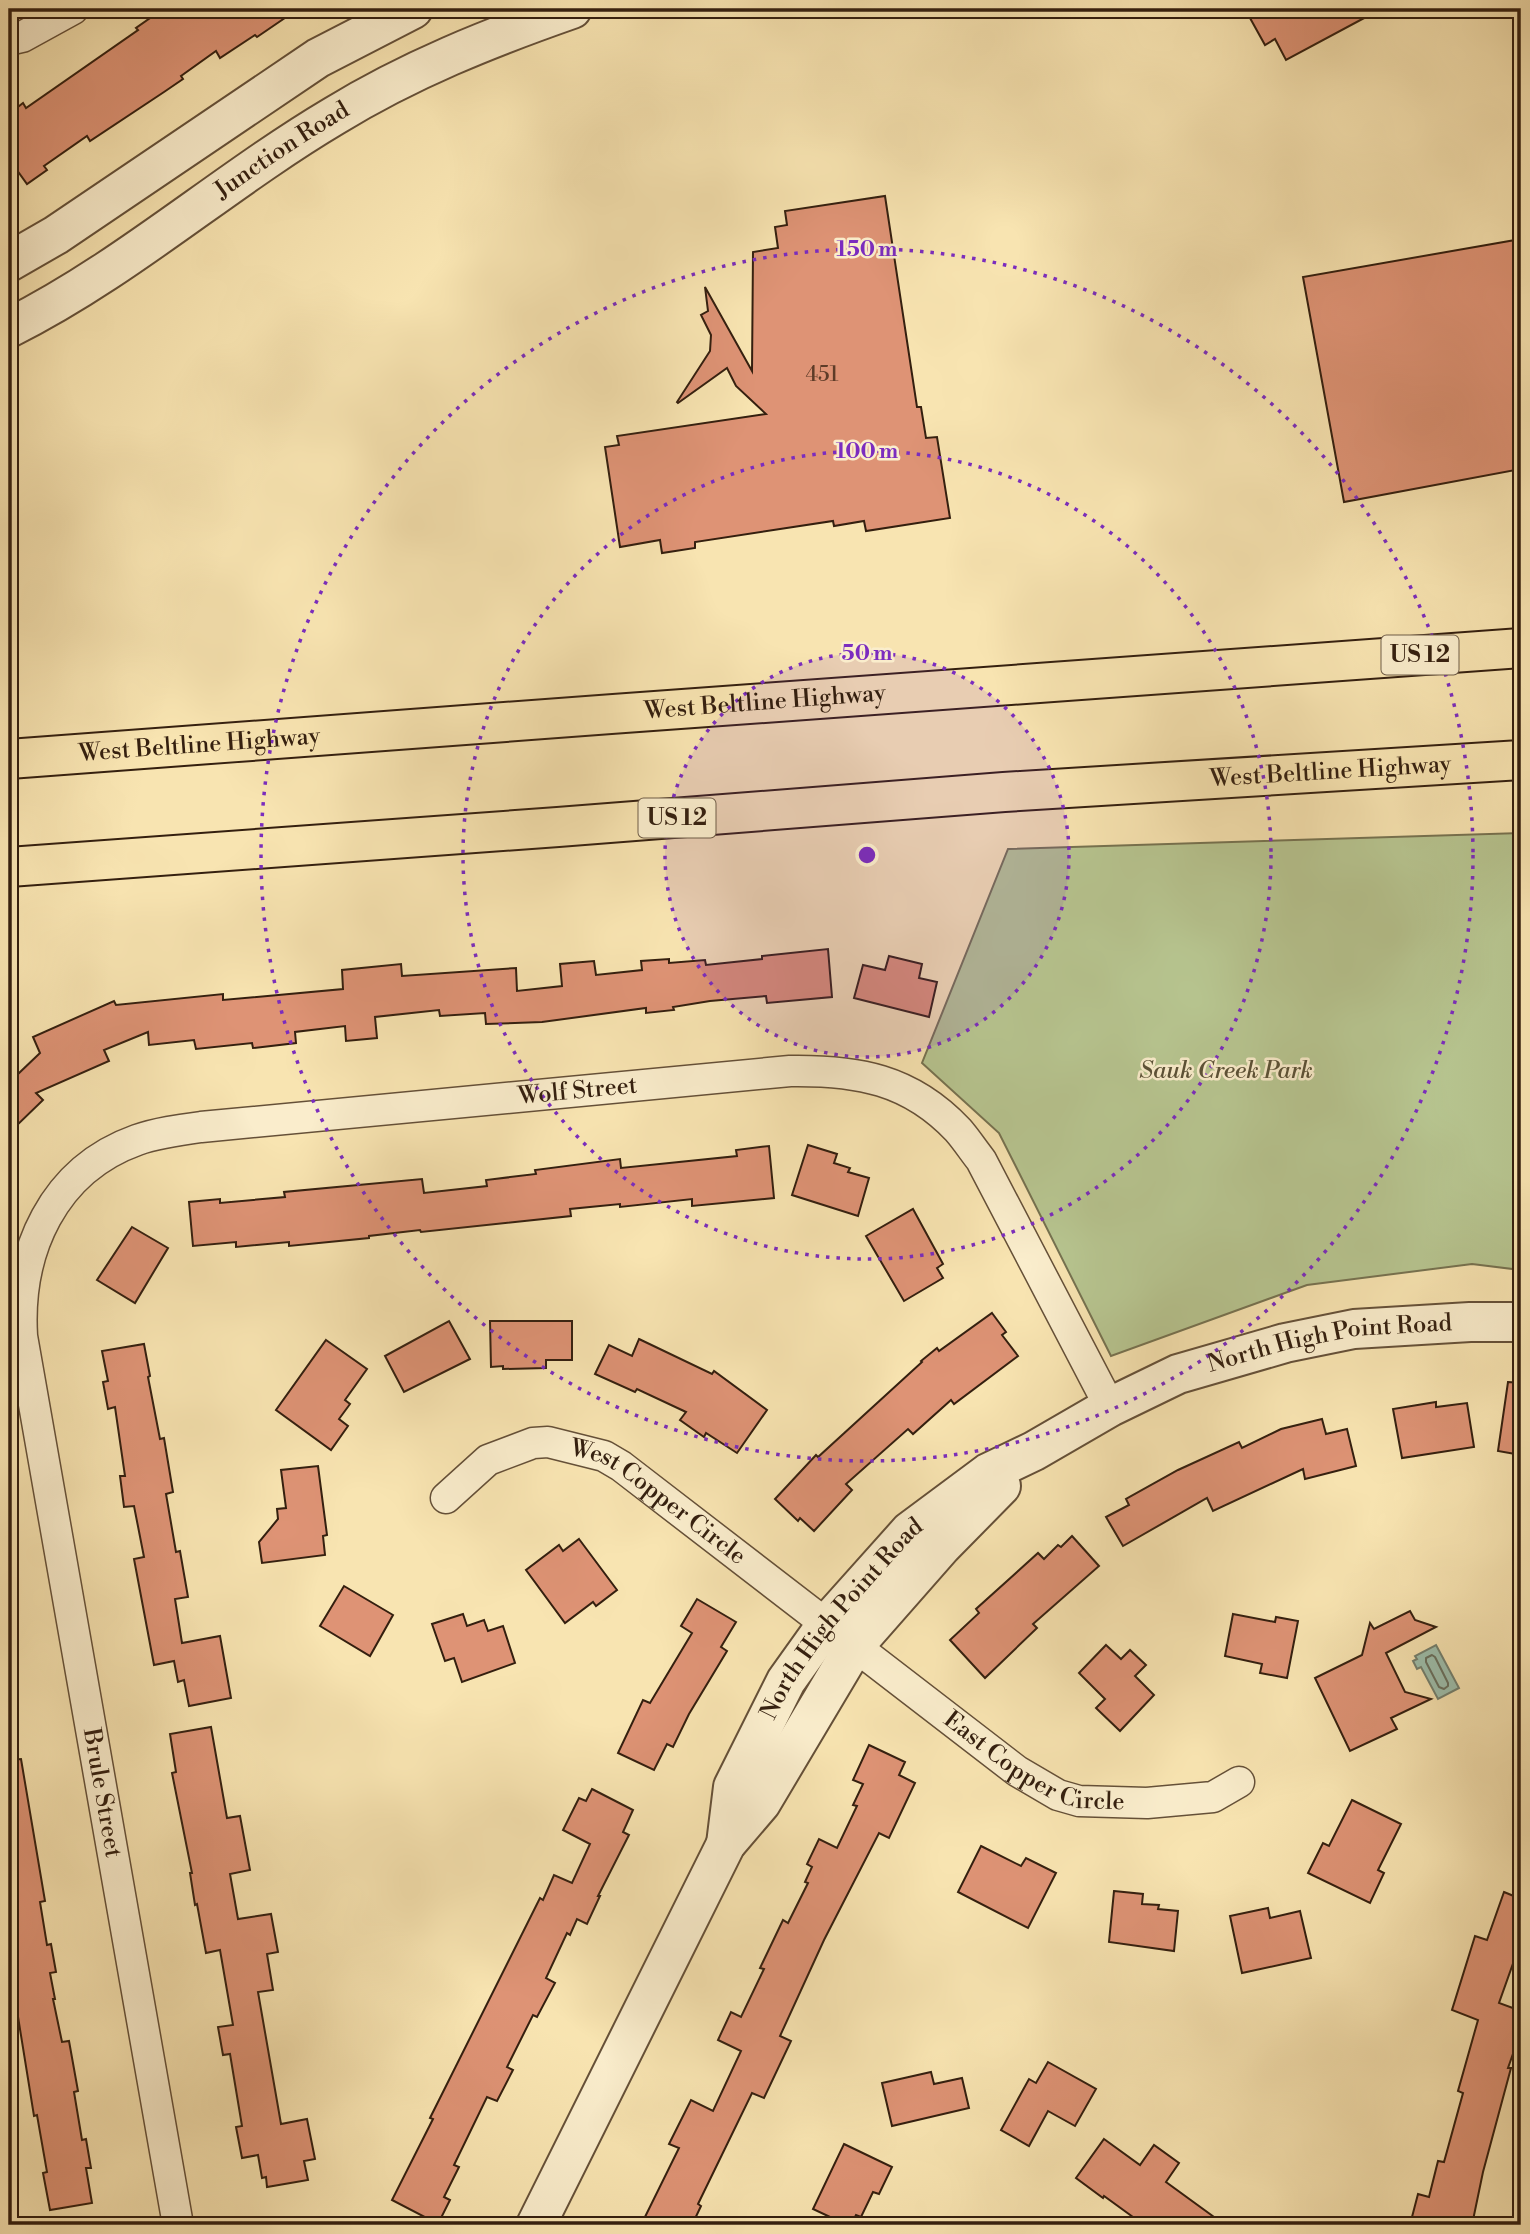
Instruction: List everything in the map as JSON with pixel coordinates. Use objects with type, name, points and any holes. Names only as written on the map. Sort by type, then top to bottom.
[{"type":"highway","points":[[1319,661],[1521,628]]},
{"type":"highway","name":"West Beltline Highway","points":[[9,759],[288,737],[501,724],[964,686],[1521,648]]},
{"type":"highway","name":"West Beltline Highway","points":[[9,867],[1004,792],[1521,760]]},
{"type":"highway","points":[[1345,771],[1521,775]]},
{"type":"street","points":[[9,40],[22,37],[73,9]]},
{"type":"street","points":[[9,262],[56,234],[318,58],[413,9]]},
{"type":"street","name":"Junction Road","points":[[9,328],[100,275],[334,116],[426,66],[506,32],[572,9]]},
{"type":"street","name":"Wolf Street","points":[[26,1361],[20,1306],[33,1243],[48,1213],[71,1182],[101,1159],[135,1141],[170,1131],[201,1127],[790,1071],[824,1070],[867,1076],[892,1084],[940,1113],[959,1131],[981,1160],[1110,1407]]},
{"type":"street","name":"North High Point Road","points":[[536,2225],[726,1844],[761,1803],[840,1635],[942,1546],[1034,1451],[1110,1407],[1178,1374],[1285,1343],[1354,1329],[1470,1322],[1521,1322]]},
{"type":"street","name":"Brule Street","points":[[26,1361],[178,2225]]},
{"type":"street","name":"West Copper Circle","points":[[446,1498],[488,1460],[533,1443],[548,1442],[604,1456],[621,1466],[840,1635]]},
{"type":"street","name":"East Copper Circle","points":[[840,1635],[1017,1771],[1058,1795],[1079,1801],[1147,1803],[1213,1797],[1239,1782]]},
{"type":"green space","name":"Sauk Creek Park","points":[[1521,833],[1521,1270],[1472,1264],[1307,1285],[1111,1356],[999,1133],[922,1063],[1008,849]]},
{"type":"water","points":[[1436,1645],[1459,1688],[1438,1699],[1421,1667],[1417,1669],[1413,1661],[1417,1659],[1415,1656]]},
{"type":"building","points":[[163,9],[298,9],[220,58],[216,51],[164,92],[90,141],[87,136],[44,166],[47,170],[27,184],[9,159],[9,114],[23,103],[26,108],[138,30],[136,28]]},
{"type":"building","points":[[1245,9],[1381,9],[1286,60],[1275,39],[1265,45]]},
{"type":"building","points":[[885,196],[917,407],[921,407],[926,438],[937,437],[950,518],[866,531],[864,521],[834,526],[833,521],[695,542],[695,548],[662,553],[660,540],[620,547],[605,447],[619,445],[617,436],[766,414],[736,386],[727,368],[677,402],[710,351],[711,335],[701,315],[708,311],[705,287],[752,371],[753,252],[778,248],[775,227],[787,225],[785,211]]},
{"type":"building","points":[[1521,239],[1521,469],[1344,502],[1303,277]]},
{"type":"building","points":[[828,949],[832,997],[767,1003],[766,996],[710,1001],[673,1007],[674,1010],[646,1013],[646,1008],[542,1022],[486,1024],[485,1013],[440,1016],[439,1010],[375,1017],[377,1038],[346,1041],[345,1026],[295,1032],[296,1043],[253,1048],[252,1043],[196,1049],[194,1040],[149,1045],[148,1032],[104,1050],[109,1061],[36,1093],[43,1100],[9,1133],[9,1065],[18,1074],[40,1053],[33,1037],[114,1001],[116,1005],[223,994],[223,1000],[343,989],[342,970],[401,964],[402,976],[516,968],[517,991],[562,986],[560,964],[594,961],[596,975],[642,970],[641,961],[669,959],[669,963],[705,960],[706,965]]},
{"type":"building","points":[[889,956],[922,964],[919,978],[937,982],[929,1017],[854,998],[863,965],[885,970]]},
{"type":"building","points":[[808,1145],[837,1154],[834,1163],[850,1168],[848,1172],[869,1178],[858,1216],[792,1195]]},
{"type":"building","points":[[769,1146],[774,1198],[692,1206],[692,1199],[620,1207],[620,1204],[570,1209],[571,1216],[289,1246],[289,1242],[236,1247],[236,1242],[193,1246],[189,1202],[220,1199],[220,1203],[285,1197],[284,1192],[422,1179],[424,1193],[487,1186],[486,1180],[536,1174],[535,1170],[620,1159],[621,1168],[737,1156],[736,1150]]},
{"type":"building","points":[[913,1209],[943,1264],[937,1268],[943,1278],[904,1301],[866,1236]]},
{"type":"building","points":[[132,1227],[168,1248],[135,1303],[97,1280]]},
{"type":"building","points":[[992,1313],[1006,1332],[1002,1335],[1018,1356],[954,1404],[951,1400],[913,1434],[908,1429],[846,1484],[852,1490],[814,1531],[800,1518],[798,1521],[775,1499],[816,1455],[818,1457],[921,1361]]},
{"type":"building","points":[[449,1321],[470,1359],[404,1392],[385,1356]]},
{"type":"building","points":[[490,1321],[572,1321],[572,1360],[546,1360],[546,1368],[491,1367]]},
{"type":"building","points":[[639,1339],[712,1374],[714,1371],[767,1410],[737,1453],[706,1433],[704,1437],[680,1420],[686,1412],[637,1389],[635,1392],[595,1374],[609,1345],[632,1356]]},
{"type":"building","points":[[326,1340],[367,1369],[345,1400],[350,1404],[339,1419],[348,1426],[331,1450],[276,1410]]},
{"type":"building","points":[[144,1344],[160,1439],[164,1438],[173,1492],[166,1494],[176,1552],[180,1551],[188,1597],[175,1599],[182,1643],[220,1636],[231,1698],[189,1706],[184,1680],[178,1682],[174,1661],[154,1665],[134,1559],[144,1557],[134,1506],[124,1507],[120,1476],[125,1476],[115,1407],[108,1409],[103,1382],[108,1381],[102,1351]]},
{"type":"building","points":[[1508,1382],[1521,1383],[1521,1455],[1498,1451]]},
{"type":"building","points":[[1436,1402],[1436,1407],[1467,1403],[1474,1447],[1402,1458],[1393,1409]]},
{"type":"building","points":[[1322,1419],[1326,1434],[1347,1429],[1356,1466],[1305,1479],[1303,1469],[1213,1511],[1207,1498],[1123,1546],[1106,1517],[1129,1505],[1126,1499],[1178,1470],[1239,1442],[1242,1448],[1281,1429]]},
{"type":"building","points":[[318,1466],[327,1535],[323,1536],[325,1555],[262,1563],[259,1542],[278,1519],[277,1509],[286,1508],[281,1470]]},
{"type":"building","points":[[1072,1536],[1099,1566],[1033,1624],[1037,1628],[985,1678],[950,1640],[979,1613],[976,1609],[1038,1553],[1044,1559]]},
{"type":"building","points":[[579,1539],[617,1590],[596,1606],[593,1602],[565,1623],[526,1570],[559,1545],[563,1551]]},
{"type":"building","points":[[344,1586],[393,1615],[370,1656],[320,1626]]},
{"type":"building","points":[[697,1599],[736,1622],[721,1647],[727,1651],[689,1714],[673,1747],[667,1744],[654,1770],[618,1753],[643,1700],[650,1703],[692,1633],[681,1626]]},
{"type":"building","points":[[1410,1611],[1415,1620],[1436,1627],[1386,1653],[1405,1692],[1431,1699],[1391,1718],[1397,1729],[1350,1751],[1315,1678],[1362,1655],[1370,1623],[1374,1629]]},
{"type":"building","points":[[463,1614],[467,1626],[484,1620],[488,1631],[503,1626],[515,1663],[462,1682],[454,1658],[445,1661],[432,1624]]},
{"type":"building","points":[[1233,1614],[1275,1622],[1276,1617],[1298,1621],[1287,1678],[1260,1673],[1262,1664],[1225,1656]]},
{"type":"building","points":[[1106,1645],[1121,1659],[1130,1650],[1146,1665],[1135,1676],[1154,1695],[1120,1731],[1096,1708],[1105,1699],[1079,1673]]},
{"type":"building","points":[[211,1727],[227,1818],[240,1816],[250,1870],[230,1874],[238,1919],[271,1914],[278,1952],[267,1954],[273,1990],[258,1992],[281,2124],[307,2119],[315,2159],[304,2161],[308,2180],[267,2187],[266,2177],[262,2178],[258,2155],[242,2158],[236,2127],[242,2126],[230,2054],[223,2055],[218,2027],[233,2025],[220,1950],[206,1953],[172,1773],[176,1772],[170,1734]]},
{"type":"building","points":[[869,1745],[905,1762],[899,1775],[915,1783],[889,1838],[879,1833],[824,1940],[780,2036],[791,2041],[764,2098],[752,2093],[698,2204],[701,2206],[692,2225],[641,2225],[679,2148],[669,2144],[691,2100],[713,2111],[741,2051],[718,2040],[731,2012],[741,2017],[783,1920],[788,1923],[808,1883],[805,1882],[812,1867],[807,1864],[819,1839],[837,1848],[857,1806],[853,1805],[863,1784],[853,1780]]},
{"type":"building","points":[[21,1759],[45,1901],[40,1902],[47,1945],[51,1944],[56,1972],[50,1973],[53,1999],[62,2042],[69,2041],[78,2091],[74,2092],[82,2140],[86,2139],[91,2168],[86,2168],[92,2203],[50,2210],[43,2173],[47,2172],[37,2115],[34,2116],[9,1961],[9,1760]]},
{"type":"building","points":[[592,1789],[633,1810],[623,1832],[629,1835],[587,1924],[577,1919],[570,1935],[567,1933],[546,1978],[555,1983],[537,2017],[533,2015],[507,2067],[513,2070],[497,2101],[487,2097],[454,2165],[459,2167],[444,2197],[450,2200],[438,2224],[392,2200],[540,1898],[543,1900],[554,1875],[572,1883],[590,1844],[563,1830],[579,1798],[586,1801]]},
{"type":"building","points":[[1352,1800],[1401,1824],[1378,1870],[1384,1873],[1370,1903],[1308,1873],[1323,1843],[1329,1846]]},
{"type":"building","points":[[981,1846],[1021,1866],[1026,1858],[1056,1873],[1028,1928],[958,1892]]},
{"type":"building","points":[[1114,1891],[1143,1894],[1142,1904],[1159,1905],[1158,1909],[1178,1911],[1174,1951],[1109,1942]]},
{"type":"building","points":[[1504,1892],[1521,1899],[1521,1941],[1499,2003],[1521,2011],[1521,2031],[1508,2068],[1511,2068],[1483,2172],[1472,2225],[1427,2225],[1428,2221],[1412,2217],[1418,2194],[1429,2197],[1438,2161],[1444,2162],[1463,2093],[1458,2091],[1478,2020],[1452,2010],[1475,1936],[1487,1940]]},
{"type":"building","points":[[1268,1908],[1270,1918],[1300,1911],[1311,1958],[1242,1973],[1230,1916]]},
{"type":"building","points":[[1048,2062],[1096,2089],[1075,2126],[1048,2111],[1029,2146],[1001,2130],[1029,2079],[1036,2083]]},
{"type":"building","points":[[931,2072],[934,2084],[962,2078],[969,2108],[892,2126],[882,2083]]},
{"type":"building","points":[[1104,2139],[1140,2165],[1154,2145],[1179,2163],[1166,2182],[1225,2225],[1144,2225],[1104,2196],[1103,2198],[1076,2178]]},
{"type":"building","points":[[844,2144],[892,2167],[879,2194],[873,2192],[861,2217],[856,2215],[851,2225],[813,2209]]}]
